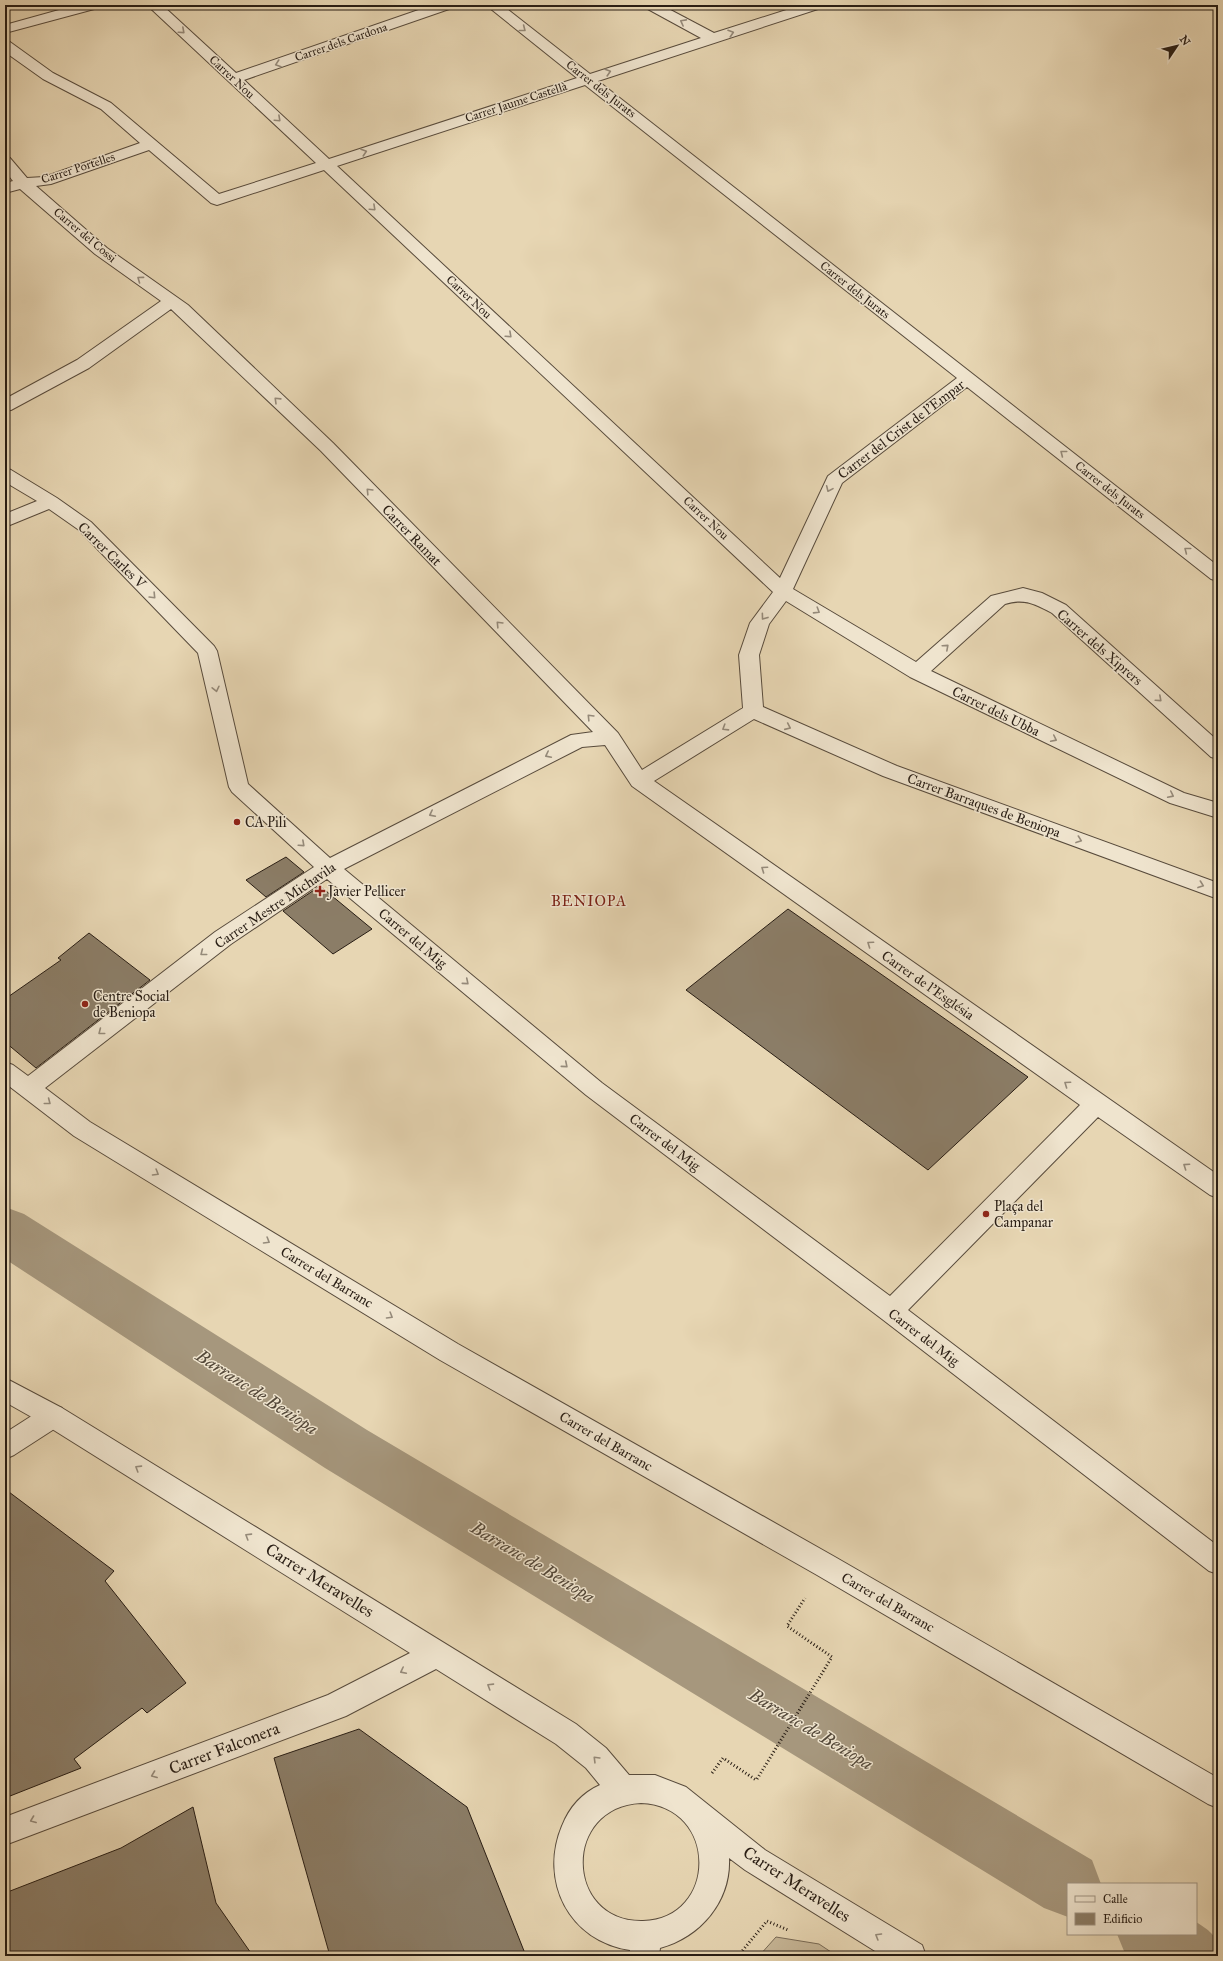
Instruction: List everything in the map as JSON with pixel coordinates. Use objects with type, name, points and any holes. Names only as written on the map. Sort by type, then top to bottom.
[{"type":"street","points":[[5,29],[93,5]]},
{"type":"street","name":"Carrer Nou","points":[[154,5],[783,590]]},
{"type":"street","name":"Carrer dels Cardona","points":[[234,79],[447,5]]},
{"type":"street","name":"Carrer dels Jurats","points":[[493,5],[1218,575]]},
{"type":"street","points":[[651,5],[714,39]]},
{"type":"street","name":"Carrer Jaume Castellà","points":[[150,144],[217,200],[816,5]]},
{"type":"street","points":[[5,45],[48,76],[106,106],[150,144]]},
{"type":"street","name":"Carrer Portelles","points":[[5,188],[23,183],[46,181],[150,144]]},
{"type":"street","name":"Carrer del Cossi","points":[[5,162],[23,183],[101,251],[172,302]]},
{"type":"street","points":[[5,406],[83,364],[172,302]]},
{"type":"street","name":"Carrer Ramat","points":[[172,302],[327,448],[611,738],[639,781]]},
{"type":"street","name":"Carrer del Crist de l'Empar","points":[[753,711],[754,695],[749,655],[760,623],[783,590],[834,480],[968,378]]},
{"type":"street","name":"Carrer Carles V","points":[[5,474],[51,502],[85,526],[207,651]]},
{"type":"street","points":[[5,521],[51,502]]},
{"type":"street","name":"Carrer dels Ubba","points":[[783,590],[917,672],[1177,798],[1218,811]]},
{"type":"street","name":"Carrer dels Xiprers","points":[[917,672],[998,600],[1013,594],[1033,595],[1058,609],[1218,752]]},
{"type":"street","name":"Carrer del Mig","points":[[207,651],[239,787],[328,868],[594,1089],[890,1311],[1218,1562]]},
{"type":"street","points":[[639,781],[753,711]]},
{"type":"street","name":"Carrer Barraques de Beniopa","points":[[753,711],[890,771],[1218,891]]},
{"type":"street","name":"Carrer Mestre Michavila","points":[[29,1088],[222,938],[328,868],[578,740],[611,738]]},
{"type":"street","name":"Carrer de l'Església","points":[[639,781],[1096,1104],[1218,1188]]},
{"type":"street","name":"Carrer del Barranc","points":[[5,1071],[82,1129],[449,1352],[826,1566],[1218,1794]]},
{"type":"street","points":[[890,1311],[1096,1104]]},
{"type":"street","name":"Carrer Meravelles","points":[[5,1388],[438,1653],[566,1734],[596,1758],[622,1788]]},
{"type":"street","points":[[5,1447],[53,1416]]},
{"type":"street","name":"Carrer Falconera","points":[[5,1831],[336,1706],[438,1653]]},
{"type":"street","points":[[622,1788],[653,1789],[688,1805],[704,1825],[713,1850],[714,1876],[708,1895],[694,1916],[645,1946],[634,1937],[608,1929],[587,1914],[572,1892],[567,1866],[570,1840],[581,1817],[600,1800],[622,1788]]},
{"type":"street","name":"Carrer Meravelles","points":[[688,1805],[756,1860],[911,1956]]},
{"type":"path","points":[[723,1758],[757,1779],[832,1657],[787,1626]]},
{"type":"path","points":[[738,1956],[767,1921],[793,1932]]},
{"type":"shaded area","points":[[776,1937],[819,1944],[837,1956],[759,1956]]},
{"type":"building","points":[[286,857],[304,872],[266,897],[246,880]]},
{"type":"building","points":[[320,886],[372,929],[333,954],[283,911]]},
{"type":"building","points":[[788,909],[1028,1077],[928,1170],[686,990]]},
{"type":"building","name":"Centre Social de Beniopa","points":[[89,933],[150,980],[36,1068],[5,1042],[5,999],[61,960],[58,958]]},
{"type":"building","points":[[5,1489],[114,1571],[105,1581],[186,1683],[147,1713],[142,1708],[74,1759],[81,1768],[5,1798]]},
{"type":"building","points":[[359,1729],[467,1807],[526,1956],[330,1956],[274,1758]]},
{"type":"building","points":[[193,1807],[216,1903],[253,1956],[5,1956],[5,1893],[121,1848]]},
{"type":"waterway","name":"Barranc de Beniopa","points":[[5,1230],[346,1449],[1067,1883]]},
{"type":"waterway","name":"Barranc de Beniopa","points":[[1153,1935],[1188,1956]]},
{"type":"place","name":"CA Pili","points":[[237,822]]},
{"type":"place","name":"Javier Pellicer","points":[[320,891]]},
{"type":"place","name":"Centre Social de Beniopa","points":[[85,1004]]},
{"type":"place","name":"Plaça del Campanar","points":[[986,1214]]},
{"type":"district","name":"BENIOPA","points":[[589,901]]}]
